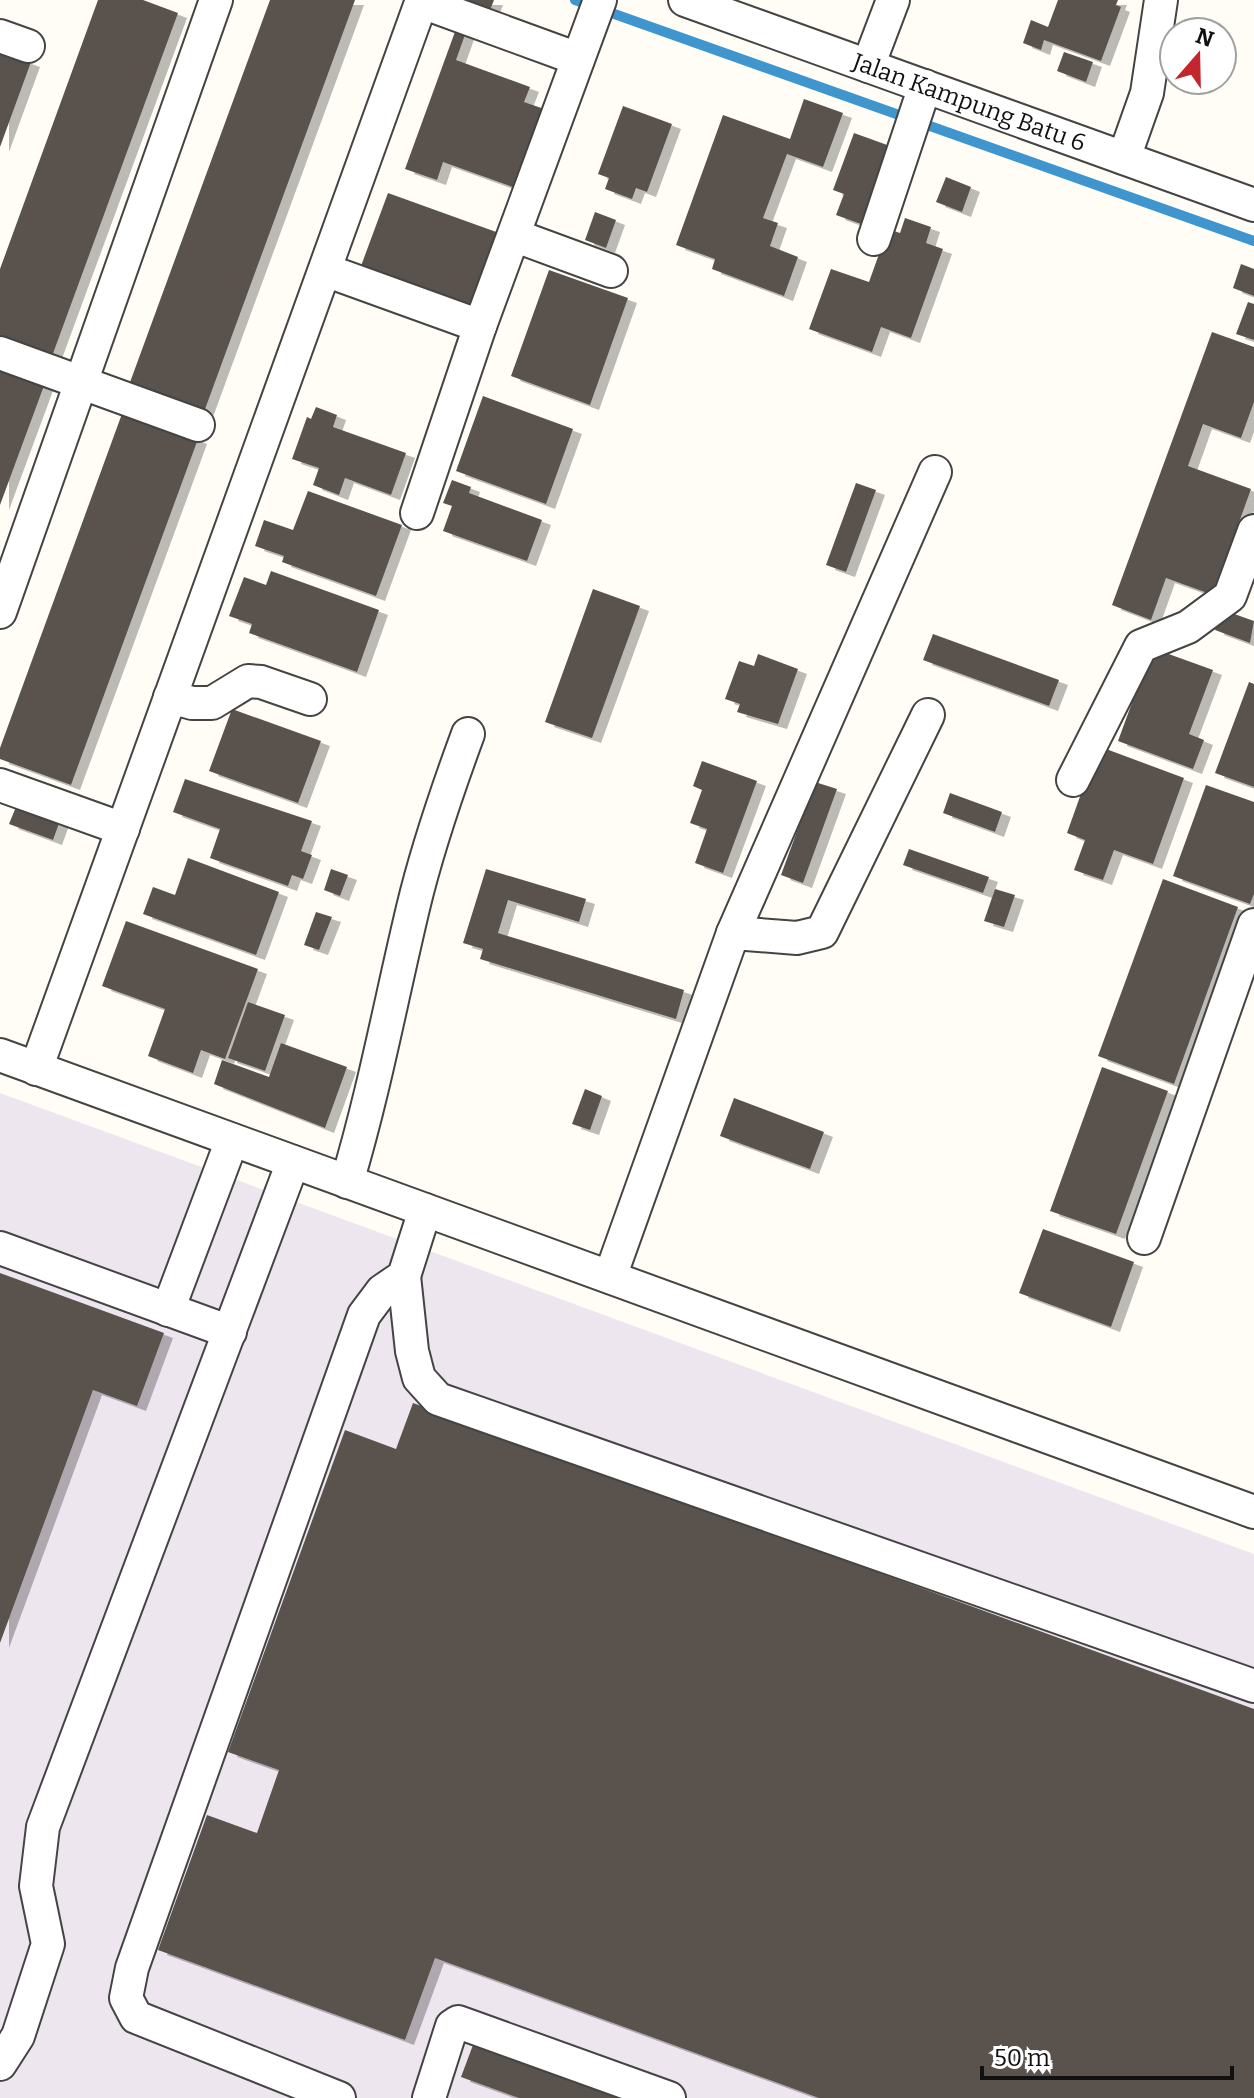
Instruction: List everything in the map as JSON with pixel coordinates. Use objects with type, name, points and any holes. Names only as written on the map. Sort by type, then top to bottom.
[{"type":"street","points":[[0,612],[216,0]]},
{"type":"street","name":"Jalan Kampung Batu 6","points":[[685,0],[868,66],[917,109],[1124,158],[1254,205]]},
{"type":"street","points":[[868,66],[893,0]]},
{"type":"street","points":[[1124,158],[1147,93],[1161,0]]},
{"type":"street","points":[[36,1069],[422,1],[578,59]]},
{"type":"street","points":[[417,513],[480,326],[516,236],[596,10]]},
{"type":"street","points":[[874,239],[917,109]]},
{"type":"street","points":[[516,236],[611,271]]},
{"type":"street","points":[[325,270],[480,326]]},
{"type":"street","points":[[0,353],[198,425]]},
{"type":"street","points":[[610,1277],[733,933],[935,472]]},
{"type":"street","points":[[1073,780],[1141,646],[1188,627],[1230,596],[1254,531]]},
{"type":"street","points":[[170,697],[192,703],[212,703],[248,681],[261,682],[310,699]]},
{"type":"street","points":[[733,933],[797,938],[822,932],[928,715]]},
{"type":"street","points":[[347,1182],[363,1131],[413,906],[439,814],[468,734]]},
{"type":"street","points":[[0,785],[123,829]]},
{"type":"street","points":[[1144,1238],[1254,925]]},
{"type":"street","points":[[0,1055],[1254,1512]]},
{"type":"street","points":[[168,1310],[232,1140]]},
{"type":"street","points":[[0,2064],[9,2034],[48,1944],[36,1886],[43,1827],[293,1162]]},
{"type":"street","points":[[425,1210],[404,1276],[412,1351],[419,1378],[438,1399],[1254,1686]]},
{"type":"street","points":[[0,1248],[230,1332]]},
{"type":"street","points":[[339,2098],[136,2017],[126,1998],[132,1968],[364,1315],[382,1291],[404,1276]]},
{"type":"street","points":[[429,2098],[452,2026],[458,2022],[669,2098]]},
{"type":"shaded area","points":[[0,1093],[1254,1554],[1254,2098],[0,2098]]},
{"type":"building","points":[[98,0],[143,0],[178,13],[51,359],[0,341],[0,269]]},
{"type":"building","points":[[270,0],[355,0],[204,412],[129,385]]},
{"type":"building","points":[[465,0],[494,0],[487,18],[462,9]]},
{"type":"building","points":[[1058,0],[1118,0],[1116,5],[1121,7],[1101,61],[1044,40],[1041,50],[1023,43],[1031,20],[1048,27]]},
{"type":"building","points":[[456,29],[466,32],[456,60],[530,87],[524,102],[547,110],[518,189],[443,162],[437,180],[405,169]]},
{"type":"building","points":[[0,43],[3,52],[31,62],[0,147]]},
{"type":"building","points":[[1064,52],[1093,62],[1086,82],[1057,71]]},
{"type":"building","points":[[804,99],[843,113],[823,167],[787,154],[763,218],[778,223],[770,246],[798,257],[784,296],[712,269],[715,259],[676,245],[723,115],[790,139]]},
{"type":"building","points":[[623,106],[672,124],[647,192],[636,188],[632,199],[605,189],[609,178],[598,174]]},
{"type":"building","points":[[854,133],[901,150],[872,228],[836,215],[844,194],[833,190]]},
{"type":"building","points":[[946,177],[971,187],[962,212],[936,202]]},
{"type":"building","points":[[388,193],[499,233],[472,307],[361,266]]},
{"type":"building","points":[[595,212],[616,220],[606,248],[585,240]]},
{"type":"building","points":[[905,218],[931,227],[926,243],[943,249],[911,338],[881,327],[872,352],[809,329],[831,269],[869,282],[888,229],[900,233]]},
{"type":"building","points":[[1241,264],[1254,269],[1254,296],[1233,288]]},
{"type":"building","points":[[549,270],[628,298],[590,405],[511,376]]},
{"type":"building","points":[[1248,302],[1254,304],[1254,340],[1236,334]]},
{"type":"building","points":[[1212,332],[1254,347],[1254,402],[1241,438],[1203,424],[1188,466],[1251,489],[1213,595],[1166,578],[1151,620],[1112,605]]},
{"type":"building","points":[[0,367],[45,383],[0,505]]},
{"type":"building","points":[[483,396],[573,429],[546,504],[456,471]]},
{"type":"building","points":[[316,407],[337,415],[333,427],[406,453],[391,495],[345,478],[339,495],[313,485],[319,468],[292,459],[307,417],[311,419]]},
{"type":"building","points":[[123,411],[198,439],[71,785],[0,759],[0,748]]},
{"type":"building","points":[[452,480],[471,487],[469,493],[542,520],[527,561],[443,531],[452,506],[443,503]]},
{"type":"building","points":[[856,483],[876,490],[846,572],[826,565]]},
{"type":"building","points":[[308,491],[402,525],[376,596],[282,562],[284,556],[255,546],[264,520],[293,530]]},
{"type":"building","points":[[271,571],[379,610],[357,672],[249,633],[252,624],[229,616],[244,577],[266,585]]},
{"type":"building","points":[[593,589],[640,606],[592,738],[545,722]]},
{"type":"building","points":[[1223,610],[1254,621],[1250,643],[1215,630]]},
{"type":"building","points":[[933,634],[1059,680],[1049,706],[923,660]]},
{"type":"building","points":[[1152,648],[1213,670],[1189,734],[1204,740],[1193,769],[1118,741]]},
{"type":"building","points":[[758,654],[798,669],[778,724],[737,712],[740,704],[725,699],[739,661],[754,666]]},
{"type":"building","points":[[1249,682],[1254,684],[1254,787],[1215,773]]},
{"type":"building","points":[[232,709],[321,741],[298,803],[209,771]]},
{"type":"building","points":[[1098,746],[1184,778],[1153,864],[1114,850],[1103,880],[1074,870],[1085,840],[1067,833]]},
{"type":"building","points":[[702,761],[757,781],[723,873],[695,863],[707,829],[690,823],[702,790],[693,786]]},
{"type":"building","points":[[185,779],[312,821],[301,851],[312,855],[303,879],[292,875],[288,886],[210,858],[220,829],[173,812]]},
{"type":"building","points":[[815,782],[837,789],[803,883],[781,875]]},
{"type":"building","points":[[1206,785],[1254,802],[1254,894],[1250,904],[1173,876]]},
{"type":"building","points":[[950,793],[1002,812],[995,832],[943,813]]},
{"type":"building","points":[[18,802],[61,818],[53,840],[9,824]]},
{"type":"building","points":[[909,849],[989,877],[983,893],[903,865]]},
{"type":"building","points":[[188,858],[279,892],[256,955],[143,914],[153,887],[175,895]]},
{"type":"building","points":[[331,869],[348,875],[340,896],[324,890]]},
{"type":"building","points":[[486,869],[586,899],[579,922],[508,900],[498,933],[684,990],[676,1019],[480,959],[483,949],[463,943]]},
{"type":"building","points":[[1163,879],[1238,907],[1174,1084],[1098,1056]]},
{"type":"building","points":[[995,889],[1015,895],[1004,927],[984,921]]},
{"type":"building","points":[[316,912],[332,917],[319,950],[304,945]]},
{"type":"building","points":[[126,921],[258,969],[225,1059],[201,1050],[193,1073],[148,1056],[165,1009],[102,986]]},
{"type":"building","points":[[248,1002],[285,1015],[265,1071],[228,1058]]},
{"type":"building","points":[[281,1043],[347,1067],[325,1128],[214,1084],[222,1060],[269,1077]]},
{"type":"building","points":[[1102,1067],[1168,1091],[1116,1234],[1050,1211]]},
{"type":"building","points":[[585,1089],[602,1096],[590,1130],[572,1124]]},
{"type":"building","points":[[734,1098],[824,1132],[810,1169],[720,1136]]},
{"type":"building","points":[[1043,1229],[1134,1262],[1111,1327],[1019,1293]]},
{"type":"building","points":[[0,1273],[164,1333],[137,1406],[93,1390],[0,1643]]},
{"type":"building","points":[[413,1403],[1254,1709],[1254,2098],[819,2098],[435,1958],[405,2040],[158,1950],[207,1815],[257,1833],[279,1770],[228,1752],[345,1430],[396,1449]]},
{"type":"building","points":[[473,2045],[618,2098],[519,2098],[461,2077]]},
{"type":"waterway","points":[[575,0],[1254,241]]}]
